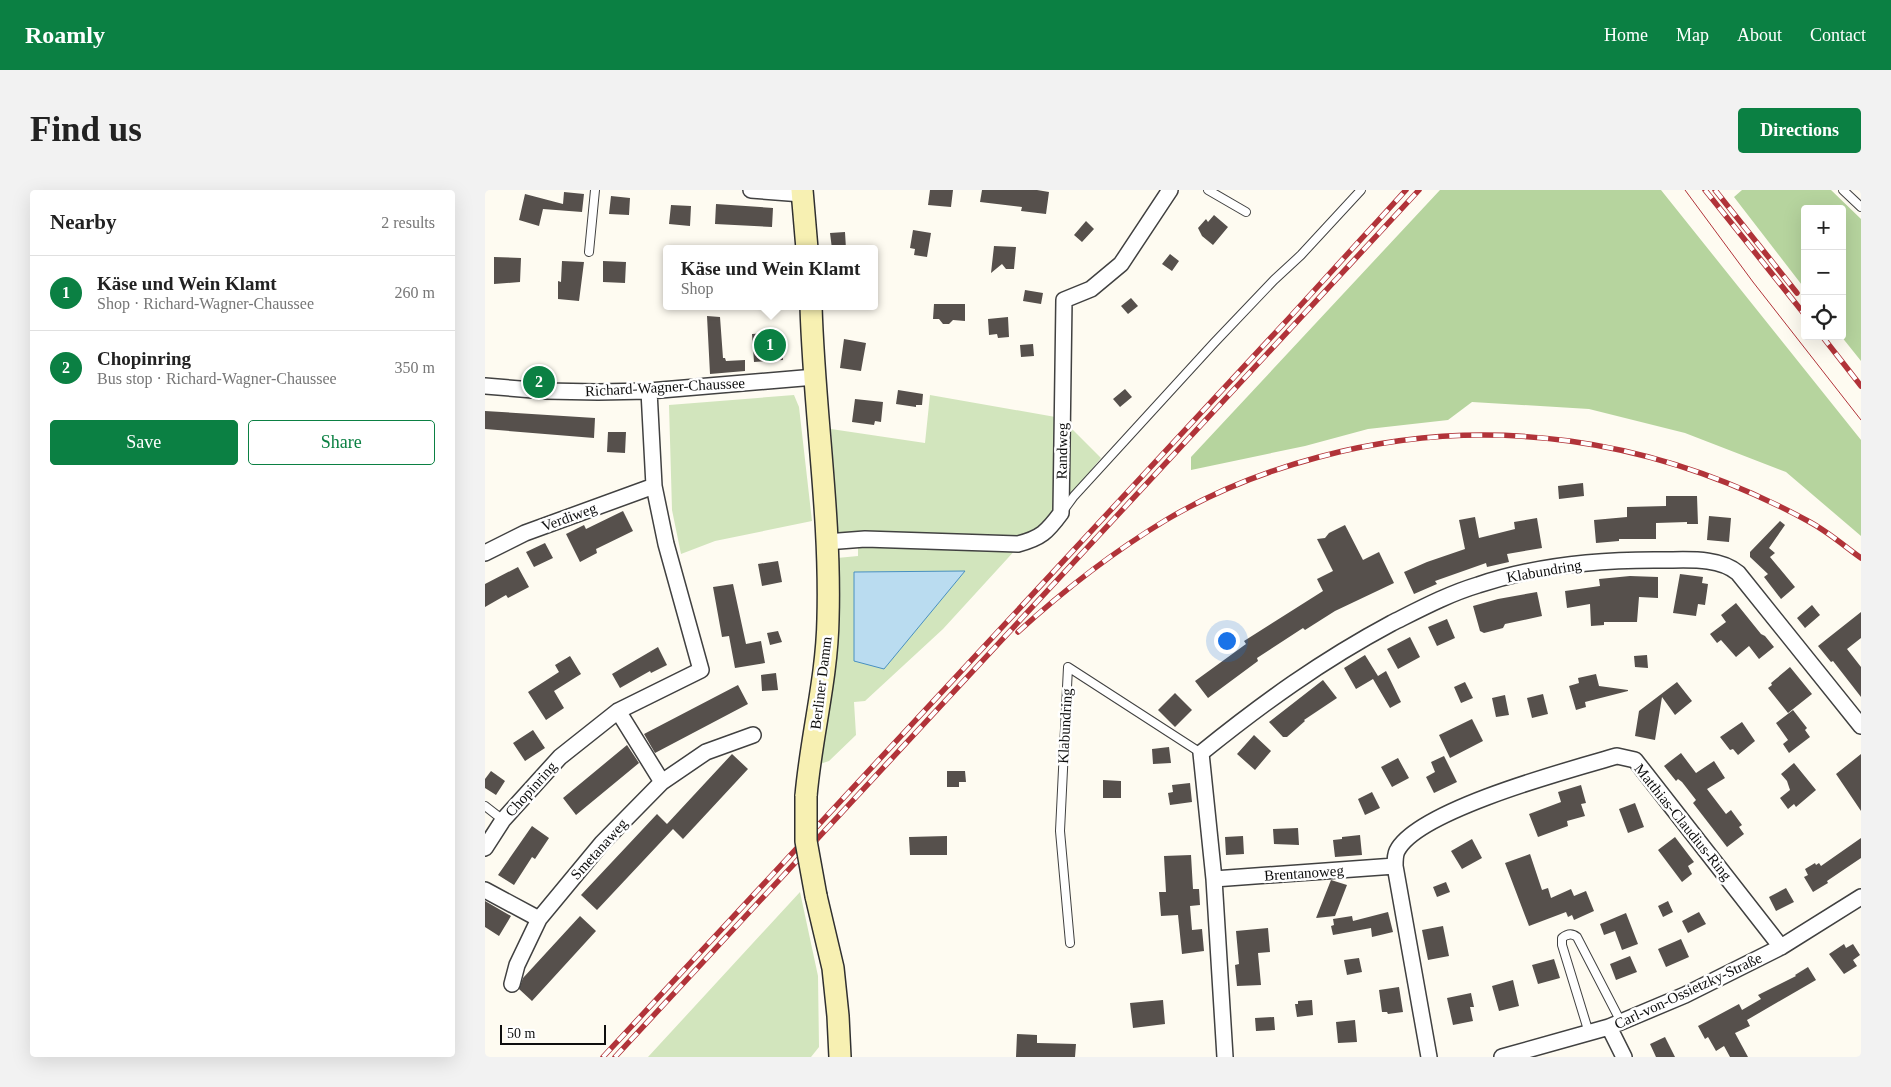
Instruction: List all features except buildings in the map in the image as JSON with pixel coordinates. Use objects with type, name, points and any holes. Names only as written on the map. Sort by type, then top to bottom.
[{"type":"main road","points":[[802,192],[807,245]]},
{"type":"main road","name":"Berliner Damm","points":[[811,310],[827,542],[829,620],[826,659],[806,796],[806,841],[816,896],[833,968],[840,1057]]},
{"type":"street","points":[[751,190],[802,192]]},
{"type":"street","name":"Randweg","points":[[1061,514],[1063,300],[1091,290],[1121,264],[1170,190]]},
{"type":"street","name":"Richard-Wagner-Chaussee","points":[[485,386],[563,392],[649,391],[815,377]]},
{"type":"street","name":"Chopinring","points":[[485,848],[503,820],[560,757],[618,711],[701,670],[666,544],[654,486],[649,391]]},
{"type":"street","name":"Verdiweg","points":[[485,553],[525,534],[654,486]]},
{"type":"street","points":[[827,542],[865,539],[1019,544],[1032,540],[1049,530],[1061,514]]},
{"type":"street","name":"Klabundring","points":[[1201,753],[1294,681],[1355,643],[1431,602],[1478,585],[1542,569],[1636,560],[1703,561],[1721,563],[1733,568],[1739,573],[1861,726]]},
{"type":"street","points":[[618,711],[662,782]]},
{"type":"street","name":"Smetanaweg","points":[[512,984],[517,965],[539,919],[602,844],[662,782],[706,752],[753,735]]},
{"type":"street","points":[[1201,753],[1214,879],[1225,1057]]},
{"type":"street","name":"Matthias-Claudius-Ring","points":[[1395,866],[1397,851],[1408,838],[1427,824],[1503,790],[1617,756],[1635,760],[1643,769],[1781,947]]},
{"type":"street","points":[[1395,866],[1429,1057]]},
{"type":"street","name":"Brentanoweg","points":[[1214,879],[1395,866]]},
{"type":"street","points":[[485,890],[539,919]]},
{"type":"street","name":"Carl-von-Ossietzky-Straße","points":[[1502,1057],[1589,1033],[1685,995],[1781,947],[1861,897]]},
{"type":"street","points":[[1615,1024],[1624,1057]]},
{"type":"lane","points":[[589,252],[595,190]]},
{"type":"lane","points":[[1208,190],[1246,212]]},
{"type":"lane","points":[[1061,514],[1074,496],[1214,343],[1274,280],[1301,255],[1361,190]]},
{"type":"lane","points":[[1843,190],[1861,208]]},
{"type":"lane","name":"Klabundring","points":[[1070,943],[1061,831],[1068,667],[1201,753]]},
{"type":"lane","points":[[485,806],[503,820]]},
{"type":"lane","points":[[1589,1033],[1562,945],[1562,938],[1568,935],[1577,937],[1615,1024]]},
{"type":"green space","points":[[1440,190],[1661,190],[1861,440],[1861,536],[1786,472],[1685,433],[1589,409],[1472,402],[1448,420],[1368,429],[1305,446],[1191,470],[1191,457]]},
{"type":"green space","points":[[1742,190],[1831,190],[1861,219],[1861,361],[1844,340],[1846,340],[1846,205],[1801,205],[1801,284],[1734,197]]},
{"type":"green space","points":[[794,395],[799,407],[812,521],[715,541],[681,554],[672,510],[669,405]]},
{"type":"green space","points":[[930,395],[1061,418],[1101,458],[1057,511],[1030,535],[836,534],[831,429],[925,443]]},
{"type":"green space","points":[[858,545],[1018,547],[943,629],[865,701],[854,702],[856,735],[829,761],[820,764],[837,652],[839,586],[837,558],[858,556]]},
{"type":"green space","points":[[800,892],[818,976],[819,1047],[811,1057],[648,1057]]},
{"type":"water","points":[[965,571],[884,669],[854,661],[854,572]]},
{"type":"tram line","points":[[1685,190],[1753,282],[1861,420]]},
{"type":"railway","points":[[603,1057],[1406,190]]},
{"type":"railway","points":[[615,1057],[1419,190]]},
{"type":"railway","points":[[1705,190],[1801,310]]},
{"type":"railway","points":[[1715,190],[1797,293]]},
{"type":"railway","points":[[1825,340],[1861,386]]},
{"type":"railway","points":[[1018,632],[1053,601],[1108,558],[1166,520],[1221,491],[1279,469],[1319,457],[1382,443],[1445,436],[1508,436],[1569,441],[1631,452],[1691,470],[1750,493],[1808,521],[1861,558]]},
{"type":"place","name":"Käse und Wein Klamt","points":[[770,345]]},
{"type":"place","name":"Chopinring","points":[[539,382]]}]
